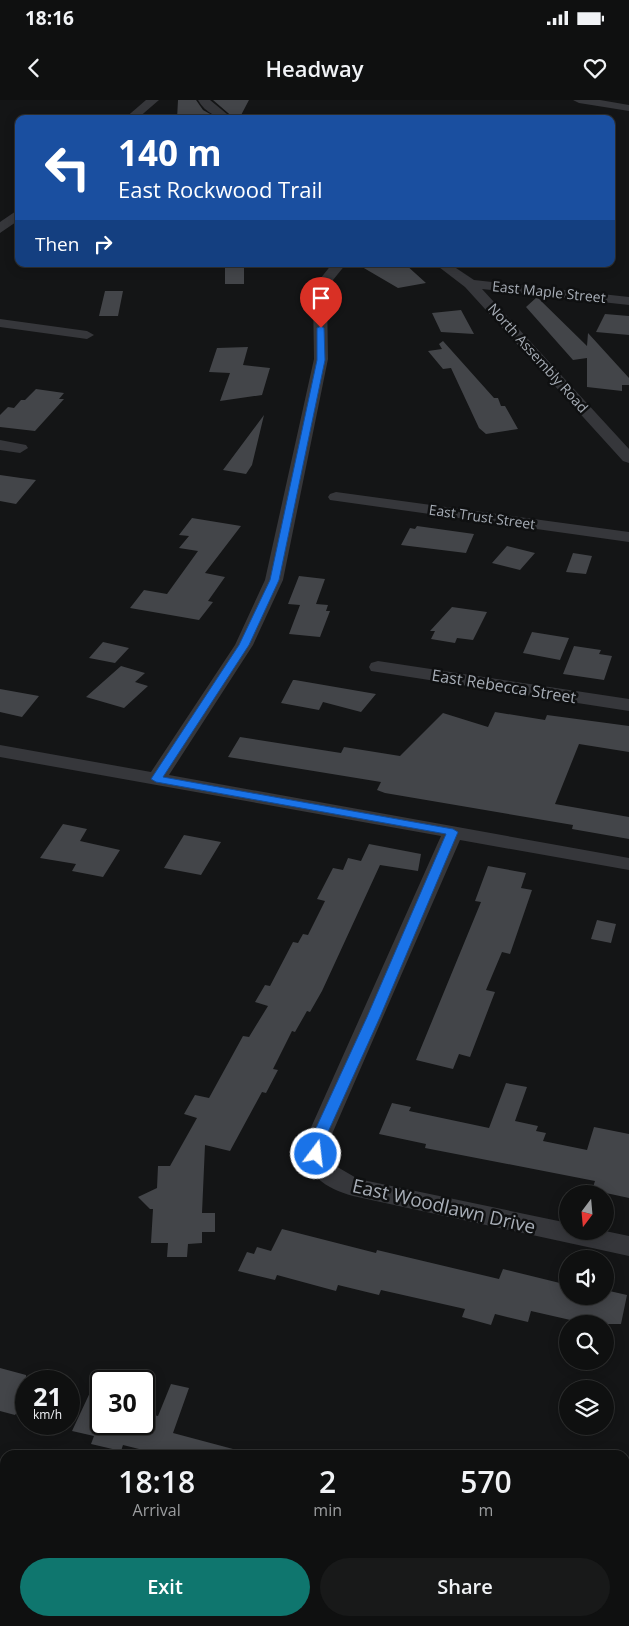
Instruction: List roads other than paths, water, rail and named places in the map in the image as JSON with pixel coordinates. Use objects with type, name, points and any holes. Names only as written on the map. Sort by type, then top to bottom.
[{"type":"street","points":[[135,115],[152,100]]},
{"type":"street","points":[[204,100],[206,104],[221,115]]},
{"type":"street","points":[[578,100],[629,108]]},
{"type":"street","points":[[0,229],[15,216]]},
{"type":"street","points":[[156,779],[244,645],[274,580],[321,360],[320,296],[327,279],[337,267]]},
{"type":"street","name":"North Assembly Road","points":[[446,267],[470,284],[629,458]]},
{"type":"street","name":"East Maple Street","points":[[470,284],[629,301]]},
{"type":"street","points":[[0,323],[87,335]]},
{"type":"street","points":[[0,445],[20,448]]},
{"type":"street","name":"East Trust Street","points":[[336,497],[629,537]]},
{"type":"street","name":"East Rebecca Street","points":[[378,667],[629,705]]},
{"type":"street","points":[[0,751],[629,864]]},
{"type":"street","name":"East Woodlawn Drive","points":[[453,832],[317,1141],[316,1154],[322,1169],[334,1180],[354,1187],[629,1246]]}]
